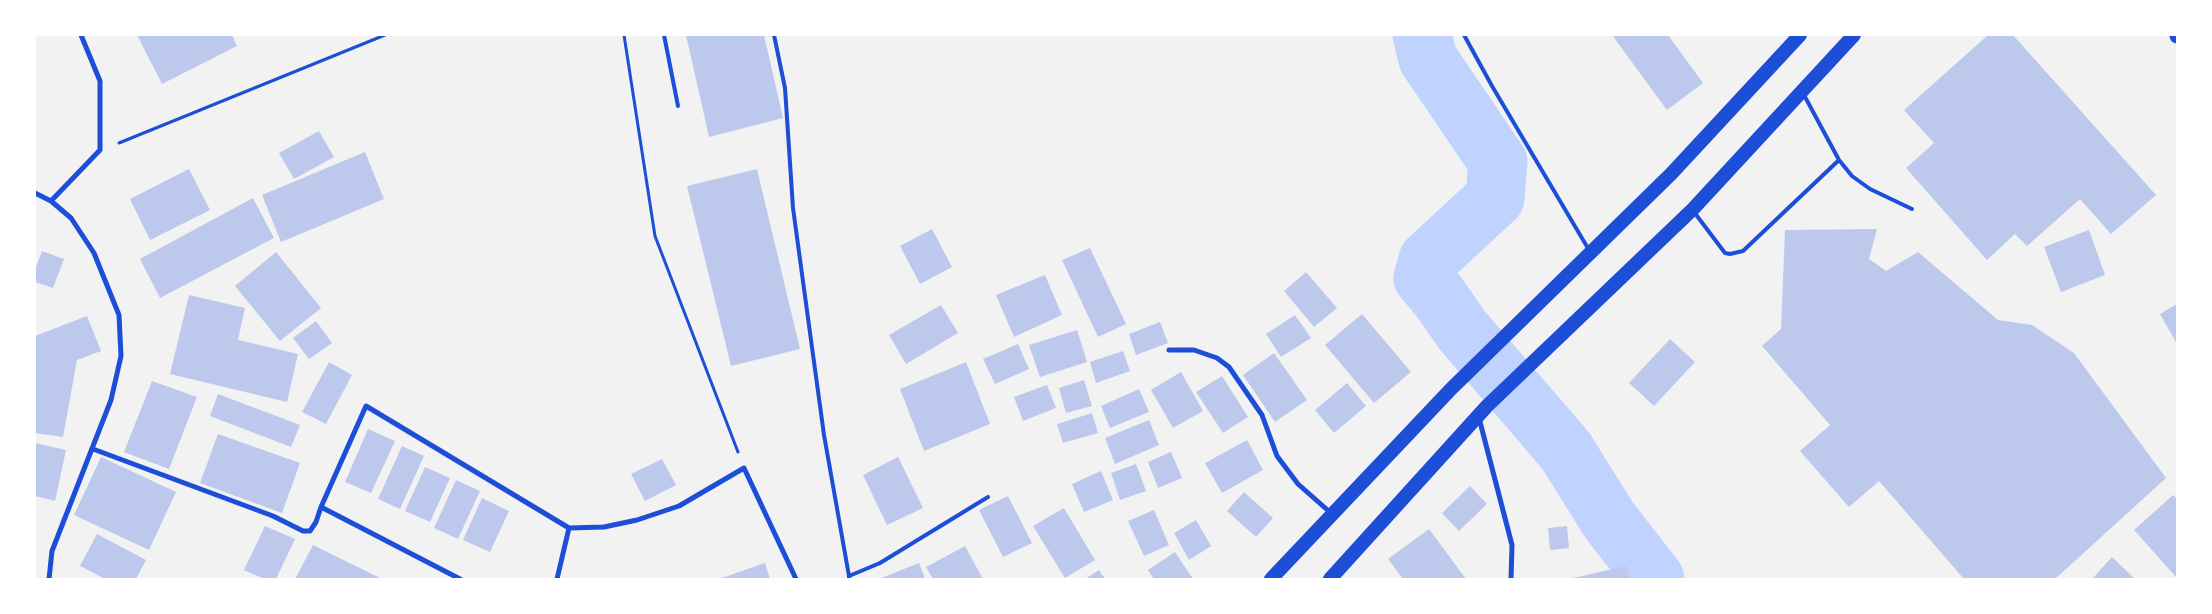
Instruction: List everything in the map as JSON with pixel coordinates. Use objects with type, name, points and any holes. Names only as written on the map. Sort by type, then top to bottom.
[{"type":"highway","points":[[1271,579],[1451,389],[1592,254],[1671,174],[1800,35]]},
{"type":"highway","points":[[1330,579],[1483,410],[1693,209],[1854,35]]},
{"type":"street","points":[[50,201],[100,150],[100,82],[81,35]]},
{"type":"street","points":[[35,193],[50,201],[71,218],[94,253],[119,315],[121,356],[111,400],[52,551],[49,579]]},
{"type":"street","points":[[1169,350],[1194,350],[1217,358],[1229,367],[1262,415],[1277,456],[1298,484],[1332,514]]},
{"type":"street","points":[[93,449],[273,516],[303,531],[310,531],[316,522],[366,406],[569,528],[604,527],[637,520],[679,506],[744,468],[796,579]]},
{"type":"street","points":[[1483,410],[1512,545],[1511,579]]},
{"type":"street","points":[[321,507],[460,579]]},
{"type":"street","points":[[557,579],[569,528]]},
{"type":"lane","points":[[664,35],[678,106]]},
{"type":"lane","points":[[774,35],[785,88],[793,208],[824,435],[849,577],[880,563],[988,497]]},
{"type":"lane","points":[[1464,35],[1492,86],[1592,254]]},
{"type":"lane","points":[[1802,93],[1839,160],[1852,176],[1870,188],[1912,209]]},
{"type":"lane","points":[[1693,209],[1725,253],[1730,254],[1743,251],[1839,160]]},
{"type":"path","points":[[100,150],[385,35]]},
{"type":"path","points":[[624,35],[655,236],[744,468]]},
{"type":"building","points":[[137,35],[232,35],[237,46],[162,84]]},
{"type":"building","points":[[686,35],[764,35],[783,118],[709,137]]},
{"type":"building","points":[[1612,35],[1668,35],[1703,83],[1667,110]]},
{"type":"building","points":[[1988,35],[2013,35],[2156,195],[2111,234],[2080,199],[2027,246],[2015,234],[1987,260],[1906,168],[1934,143],[1904,110]]},
{"type":"building","points":[[319,131],[334,157],[294,179],[279,153]]},
{"type":"building","points":[[365,152],[384,199],[281,242],[262,195]]},
{"type":"building","points":[[189,169],[210,210],[150,240],[130,199]]},
{"type":"building","points":[[757,169],[800,349],[731,366],[687,186]]},
{"type":"building","points":[[253,198],[274,238],[160,298],[140,259]]},
{"type":"building","points":[[932,229],[952,267],[920,284],[900,246]]},
{"type":"building","points":[[1877,229],[1869,259],[1886,271],[1918,252],[1998,320],[2032,325],[2074,353],[2166,478],[2055,579],[1964,579],[1879,481],[1849,507],[1800,451],[1830,425],[1762,346],[1781,329],[1785,230]]},
{"type":"building","points":[[2089,230],[2105,275],[2061,292],[2044,247]]},
{"type":"building","points":[[1090,248],[1126,324],[1098,337],[1062,260]]},
{"type":"building","points":[[42,251],[64,259],[53,288],[35,282],[35,270]]},
{"type":"building","points":[[276,252],[321,308],[280,341],[235,286]]},
{"type":"building","points":[[1306,272],[1337,308],[1314,327],[1284,291]]},
{"type":"building","points":[[1045,275],[1062,315],[1014,337],[996,295]]},
{"type":"building","points":[[189,295],[245,308],[238,340],[298,354],[287,402],[170,374]]},
{"type":"building","points":[[2177,304],[2177,344],[2160,314]]},
{"type":"building","points":[[941,305],[958,333],[906,364],[889,335]]},
{"type":"building","points":[[1362,314],[1411,372],[1374,403],[1325,345]]},
{"type":"building","points":[[1295,315],[1311,338],[1281,357],[1266,334]]},
{"type":"building","points":[[87,316],[101,351],[77,360],[63,437],[35,433],[35,336]]},
{"type":"building","points":[[316,321],[332,343],[309,359],[293,338]]},
{"type":"building","points":[[1160,322],[1168,343],[1136,355],[1129,334]]},
{"type":"building","points":[[1077,330],[1087,362],[1040,377],[1029,345]]},
{"type":"building","points":[[1670,339],[1695,362],[1654,406],[1629,383]]},
{"type":"building","points":[[1018,344],[1029,369],[995,384],[983,359]]},
{"type":"building","points":[[1123,351],[1130,371],[1096,383],[1090,362]]},
{"type":"building","points":[[1274,353],[1307,400],[1275,422],[1243,375]]},
{"type":"building","points":[[329,362],[352,375],[326,424],[302,412]]},
{"type":"building","points":[[966,362],[990,424],[924,451],[900,389]]},
{"type":"building","points":[[1181,372],[1203,411],[1173,428],[1151,390]]},
{"type":"building","points":[[1222,376],[1248,417],[1223,433],[1196,392]]},
{"type":"building","points":[[1084,380],[1092,406],[1066,413],[1059,388]]},
{"type":"building","points":[[152,381],[197,397],[169,469],[124,452]]},
{"type":"building","points":[[1347,383],[1366,406],[1334,433],[1315,410]]},
{"type":"building","points":[[1047,385],[1056,408],[1023,421],[1014,397]]},
{"type":"building","points":[[1139,389],[1149,412],[1110,428],[1101,406]]},
{"type":"building","points":[[218,394],[300,425],[291,447],[210,416]]},
{"type":"building","points":[[1092,413],[1098,433],[1063,443],[1057,424]]},
{"type":"building","points":[[1149,420],[1159,445],[1115,464],[1105,438]]},
{"type":"building","points":[[368,429],[395,441],[371,493],[345,482]]},
{"type":"building","points":[[218,434],[300,463],[282,513],[200,483]]},
{"type":"building","points":[[1247,440],[1263,470],[1222,493],[1205,463]]},
{"type":"building","points":[[35,443],[66,450],[55,501],[35,496]]},
{"type":"building","points":[[402,446],[424,456],[400,509],[378,499]]},
{"type":"building","points":[[1171,452],[1182,478],[1158,488],[1148,462]]},
{"type":"building","points":[[101,457],[176,492],[149,550],[74,515]]},
{"type":"building","points":[[898,457],[923,508],[887,525],[863,475]]},
{"type":"building","points":[[662,459],[676,485],[645,501],[631,474]]},
{"type":"building","points":[[1136,464],[1146,491],[1120,500],[1111,473]]},
{"type":"building","points":[[425,467],[450,478],[430,522],[405,511]]},
{"type":"building","points":[[1101,471],[1113,500],[1084,512],[1072,484]]},
{"type":"building","points":[[456,480],[480,491],[458,539],[434,528]]},
{"type":"building","points":[[1470,486],[1487,504],[1459,531],[1442,513]]},
{"type":"building","points":[[1244,492],[1273,518],[1256,537],[1227,511]]},
{"type":"building","points":[[2173,495],[2177,499],[2176,577],[2134,530]]},
{"type":"building","points":[[1008,496],[1032,543],[1003,557],[979,510]]},
{"type":"building","points":[[482,498],[509,511],[490,552],[463,540]]},
{"type":"building","points":[[1064,508],[1095,560],[1065,578],[1033,526]]},
{"type":"building","points":[[1154,510],[1169,545],[1144,556],[1128,521]]},
{"type":"building","points":[[1196,520],[1211,546],[1189,560],[1174,533]]},
{"type":"building","points":[[265,526],[295,539],[276,579],[264,579],[244,570]]},
{"type":"building","points":[[1567,526],[1569,548],[1550,550],[1548,528]]},
{"type":"building","points":[[1429,529],[1466,579],[1403,579],[1388,559]]},
{"type":"building","points":[[97,534],[146,560],[136,579],[105,579],[80,566]]},
{"type":"building","points":[[313,545],[382,579],[295,579]]},
{"type":"building","points":[[965,546],[983,579],[933,579],[926,567]]},
{"type":"building","points":[[1175,552],[1193,579],[1154,579],[1148,570]]},
{"type":"building","points":[[2112,557],[2135,579],[2092,579]]},
{"type":"building","points":[[765,563],[770,579],[719,579]]},
{"type":"building","points":[[919,563],[925,579],[879,579]]},
{"type":"building","points":[[1626,566],[1630,579],[1573,579],[1573,578]]},
{"type":"building","points":[[1099,570],[1105,579],[1085,579]]},
{"type":"waterway","points":[[1422,35],[1428,59],[1498,162],[1495,198],[1428,260],[1423,278],[1462,330],[1566,451],[1609,520],[1655,579]]}]
